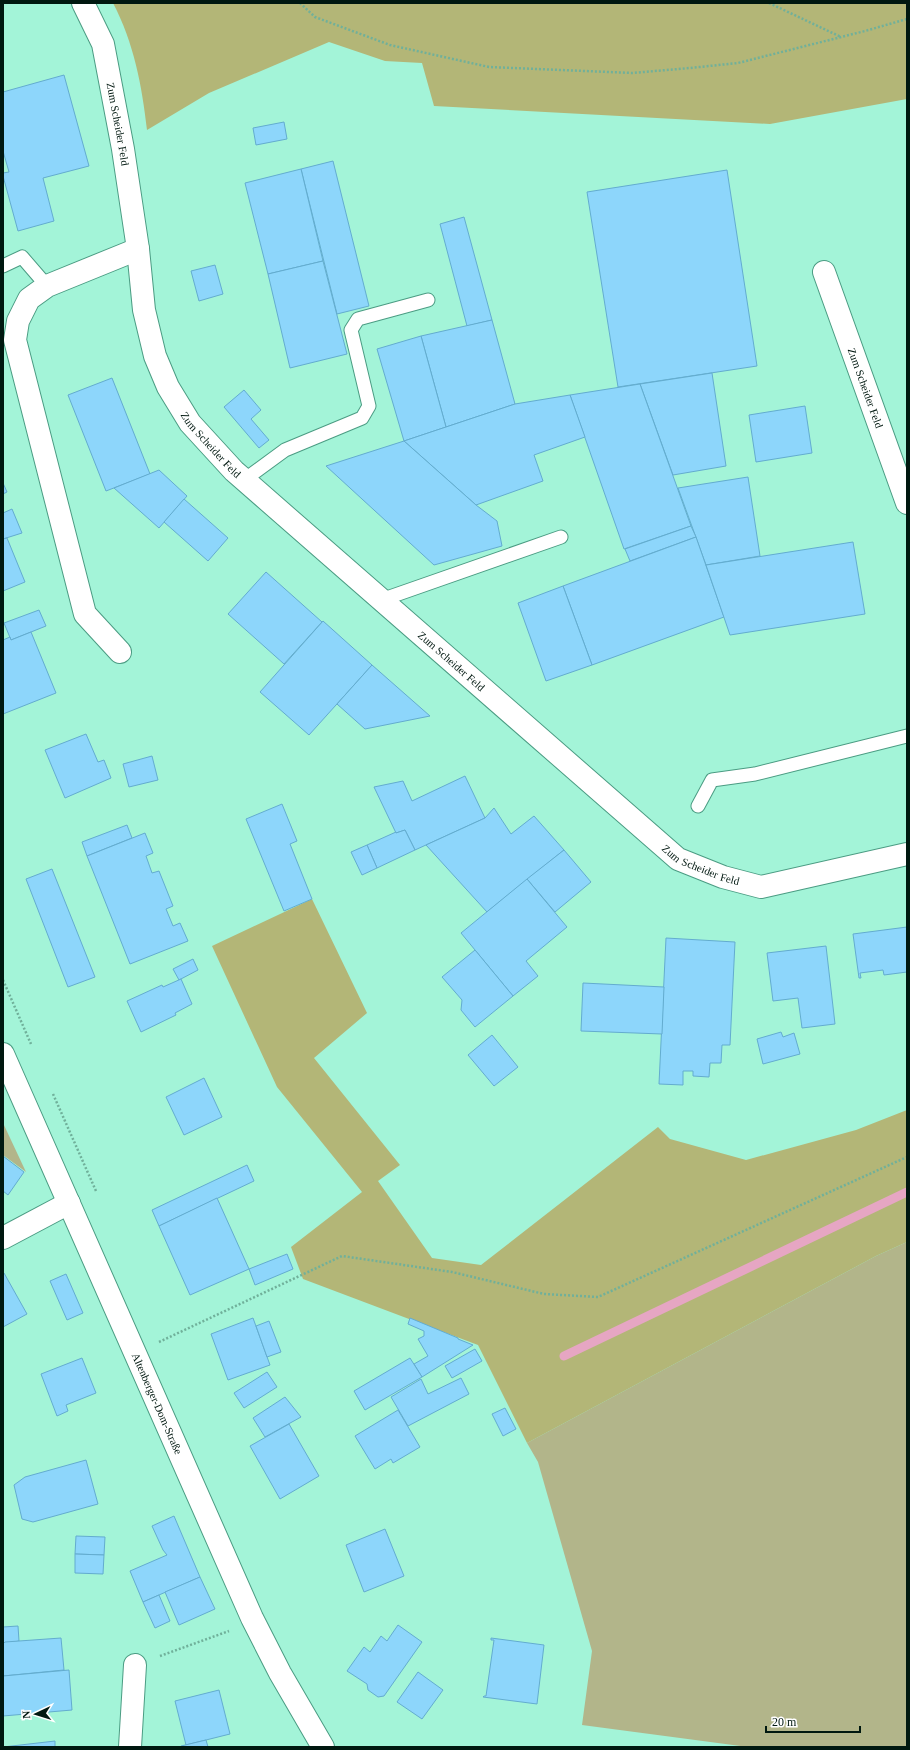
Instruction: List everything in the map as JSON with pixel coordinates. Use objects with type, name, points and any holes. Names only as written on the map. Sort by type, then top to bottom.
[{"type":"street","name":"Zum Scheider Feld","points":[[83,3],[103,44],[123,149],[138,249],[144,310],[155,356],[168,387],[190,423],[234,471],[678,859],[723,878],[761,887],[907,854]]},
{"type":"street","points":[[120,652],[85,614],[14,340],[18,321],[29,299],[46,286],[138,249]]},
{"type":"street","name":"Zum Scheider Feld","points":[[824,272],[907,503]]},
{"type":"street","name":"Altenberger-Dom-Straße","points":[[3,1054],[252,1618],[280,1673],[323,1747]]},
{"type":"street","points":[[3,1238],[69,1202]]},
{"type":"street","points":[[130,1747],[135,1665]]},
{"type":"lane","points":[[3,266],[22,257],[46,286]]},
{"type":"lane","points":[[244,480],[285,450],[362,418],[369,406],[351,330],[358,319],[428,300]]},
{"type":"lane","points":[[381,600],[560,537]]},
{"type":"lane","points":[[698,806],[712,780],[755,774],[907,736]]},
{"type":"path","points":[[300,3],[315,17],[390,45],[489,67],[632,72],[738,63],[907,19]]},
{"type":"path","points":[[769,3],[842,37]]},
{"type":"path","points":[[135,1353],[342,1256],[452,1272],[544,1294],[598,1296],[907,1157]]},
{"type":"path","points":[[135,1665],[223,1634],[252,1618]]},
{"type":"green space","points":[[113,3],[907,3],[907,99],[770,124],[434,106],[422,63],[385,61],[329,42],[209,93],[147,130],[143,97],[132,49]]},
{"type":"green space","points":[[312,899],[367,1013],[314,1058],[400,1165],[378,1181],[432,1258],[481,1265],[658,1127],[670,1139],[746,1160],[856,1130],[907,1110],[907,1242],[876,1256],[527,1443],[478,1345],[303,1279],[291,1247],[362,1192],[277,1087],[212,946]]},
{"type":"green space","points":[[3,1123],[26,1172],[3,1155]]},
{"type":"green space","points":[[907,1242],[907,1747],[748,1747],[582,1725],[592,1651],[538,1462],[527,1443],[876,1256]]},
{"type":"building","points":[[64,75],[89,166],[43,178],[54,221],[18,231],[3,176],[3,173],[9,172],[3,151],[3,92]]},
{"type":"building","points":[[284,122],[287,139],[256,145],[253,128]]},
{"type":"building","points":[[333,161],[369,306],[337,314],[301,169]]},
{"type":"building","points":[[301,169],[323,261],[268,274],[245,183]]},
{"type":"building","points":[[727,170],[757,366],[618,387],[587,192]]},
{"type":"building","points":[[464,217],[492,320],[467,326],[440,224]]},
{"type":"building","points":[[323,261],[347,354],[290,368],[268,274]]},
{"type":"building","points":[[215,265],[223,294],[199,301],[191,271]]},
{"type":"building","points":[[492,320],[515,404],[446,427],[421,336]]},
{"type":"building","points":[[421,336],[446,427],[404,441],[377,349]]},
{"type":"building","points":[[712,373],[726,466],[673,475],[640,384]]},
{"type":"building","points":[[112,378],[150,474],[106,491],[68,395]]},
{"type":"building","points":[[640,384],[691,526],[624,549],[570,395]]},
{"type":"building","points":[[244,390],[261,410],[251,419],[269,440],[259,448],[224,407]]},
{"type":"building","points":[[570,395],[585,437],[534,455],[543,481],[476,505],[404,441],[515,404]]},
{"type":"building","points":[[805,406],[812,453],[756,462],[749,415]]},
{"type":"building","points":[[404,441],[476,505],[497,521],[502,546],[434,565],[326,466]]},
{"type":"building","points":[[159,470],[187,496],[159,528],[114,488]]},
{"type":"building","points":[[748,477],[760,556],[706,565],[678,488]]},
{"type":"building","points":[[3,483],[7,492],[3,494]]},
{"type":"building","points":[[184,499],[228,538],[208,561],[164,522]]},
{"type":"building","points":[[12,509],[22,533],[3,539],[3,513]]},
{"type":"building","points":[[691,526],[696,537],[630,561],[625,549]]},
{"type":"building","points":[[696,537],[724,617],[592,665],[563,586]]},
{"type":"building","points":[[7,538],[25,582],[3,591],[3,539]]},
{"type":"building","points":[[853,542],[865,614],[730,635],[706,565]]},
{"type":"building","points":[[266,572],[322,622],[284,664],[228,614]]},
{"type":"building","points":[[563,586],[592,665],[546,681],[518,603]]},
{"type":"building","points":[[39,610],[46,626],[11,640],[4,623]]},
{"type":"building","points":[[323,621],[372,665],[309,735],[260,692]]},
{"type":"building","points":[[31,632],[56,693],[3,714],[3,640],[10,637],[11,640]]},
{"type":"building","points":[[372,665],[430,716],[365,729],[337,704]]},
{"type":"building","points":[[86,734],[98,762],[104,760],[111,778],[65,798],[45,750]]},
{"type":"building","points":[[152,756],[158,780],[129,787],[123,764]]},
{"type":"building","points":[[465,776],[485,818],[415,850],[405,830],[396,833],[374,787],[403,781],[412,801]]},
{"type":"building","points":[[282,804],[297,841],[290,844],[312,899],[284,911],[246,819]]},
{"type":"building","points":[[494,808],[511,834],[534,816],[564,850],[487,912],[426,845],[485,818]]},
{"type":"building","points":[[127,825],[132,838],[87,856],[82,842]]},
{"type":"building","points":[[405,830],[415,850],[377,868],[367,845],[396,832]]},
{"type":"building","points":[[145,833],[153,853],[146,856],[152,873],[159,871],[173,906],[166,909],[173,926],[180,923],[188,941],[130,964],[87,856]]},
{"type":"building","points":[[367,845],[377,868],[362,875],[351,852]]},
{"type":"building","points":[[564,850],[591,882],[555,912],[527,879]]},
{"type":"building","points":[[52,869],[95,977],[68,987],[26,879]]},
{"type":"building","points":[[527,879],[567,927],[526,961],[538,976],[513,996],[461,933]]},
{"type":"building","points":[[907,927],[907,972],[884,975],[883,970],[860,973],[861,978],[859,978],[853,934]]},
{"type":"building","points":[[666,938],[735,942],[730,1045],[722,1045],[721,1063],[710,1063],[709,1077],[693,1076],[693,1071],[683,1071],[683,1085],[659,1084]]},
{"type":"building","points":[[826,946],[835,1024],[802,1028],[798,998],[773,1001],[767,953]]},
{"type":"building","points":[[475,950],[513,996],[475,1027],[461,1010],[462,1000],[442,977]]},
{"type":"building","points":[[193,959],[198,970],[179,980],[173,969]]},
{"type":"building","points":[[181,979],[192,1004],[175,1013],[176,1015],[141,1032],[127,1001],[162,985],[163,987]]},
{"type":"building","points":[[583,983],[664,987],[662,1034],[581,1031]]},
{"type":"building","points":[[781,1032],[783,1037],[794,1033],[800,1054],[763,1064],[757,1039]]},
{"type":"building","points":[[492,1035],[518,1067],[494,1086],[468,1055]]},
{"type":"building","points":[[204,1078],[222,1117],[184,1135],[166,1097]]},
{"type":"building","points":[[3,1156],[24,1172],[8,1195],[3,1191]]},
{"type":"building","points":[[247,1165],[254,1181],[159,1226],[152,1210]]},
{"type":"building","points":[[217,1198],[249,1269],[190,1295],[159,1226]]},
{"type":"building","points":[[287,1254],[293,1269],[255,1285],[249,1269]]},
{"type":"building","points":[[4,1273],[27,1314],[3,1327],[3,1274]]},
{"type":"building","points":[[66,1274],[83,1313],[67,1320],[50,1281]]},
{"type":"building","points":[[253,1318],[270,1365],[228,1380],[211,1334]]},
{"type":"building","points":[[410,1318],[473,1345],[422,1377],[414,1364],[428,1356],[418,1339],[424,1336],[424,1331],[408,1324]]},
{"type":"building","points":[[269,1321],[281,1352],[267,1357],[256,1326]]},
{"type":"building","points":[[475,1349],[482,1361],[452,1378],[445,1366]]},
{"type":"building","points":[[82,1358],[96,1393],[66,1405],[68,1411],[57,1416],[41,1374]]},
{"type":"building","points":[[410,1358],[422,1377],[365,1410],[354,1391]]},
{"type":"building","points":[[267,1372],[277,1387],[244,1408],[234,1393]]},
{"type":"building","points":[[461,1378],[469,1394],[408,1426],[391,1397],[421,1379],[428,1394]]},
{"type":"building","points":[[285,1397],[301,1417],[265,1437],[253,1418]]},
{"type":"building","points":[[505,1408],[516,1429],[503,1436],[492,1414]]},
{"type":"building","points":[[398,1410],[420,1447],[393,1463],[391,1459],[375,1469],[355,1436]]},
{"type":"building","points":[[289,1424],[319,1476],[280,1499],[250,1446]]},
{"type":"building","points":[[86,1460],[98,1504],[33,1522],[22,1519],[14,1485],[25,1477]]},
{"type":"building","points":[[174,1516],[200,1577],[143,1602],[130,1571],[167,1555],[163,1550],[152,1526]]},
{"type":"building","points":[[385,1529],[404,1576],[364,1592],[346,1545]]},
{"type":"building","points":[[76,1536],[105,1537],[104,1555],[75,1554]]},
{"type":"building","points":[[75,1554],[104,1555],[103,1574],[75,1573]]},
{"type":"building","points":[[200,1577],[215,1609],[179,1625],[165,1592]]},
{"type":"building","points":[[159,1595],[170,1621],[155,1628],[143,1602]]},
{"type":"building","points":[[398,1625],[422,1642],[384,1696],[378,1697],[368,1690],[367,1684],[347,1671],[364,1647],[370,1652],[381,1636],[387,1641]]},
{"type":"building","points":[[18,1626],[19,1641],[3,1644],[3,1627]]},
{"type":"building","points":[[61,1638],[64,1670],[3,1676],[3,1644],[5,1642]]},
{"type":"building","points":[[491,1638],[544,1645],[537,1704],[483,1697],[486,1696],[494,1640],[491,1640]]},
{"type":"building","points":[[69,1670],[72,1710],[3,1716],[3,1676]]},
{"type":"building","points":[[418,1672],[443,1690],[422,1719],[397,1702]]},
{"type":"building","points":[[219,1690],[230,1734],[186,1745],[175,1701]]},
{"type":"building","points":[[206,1740],[208,1747],[181,1747],[181,1746]]},
{"type":"building","points":[[55,1741],[55,1747],[3,1747]]},
{"type":"waterway","points":[[564,1356],[907,1192]]}]
